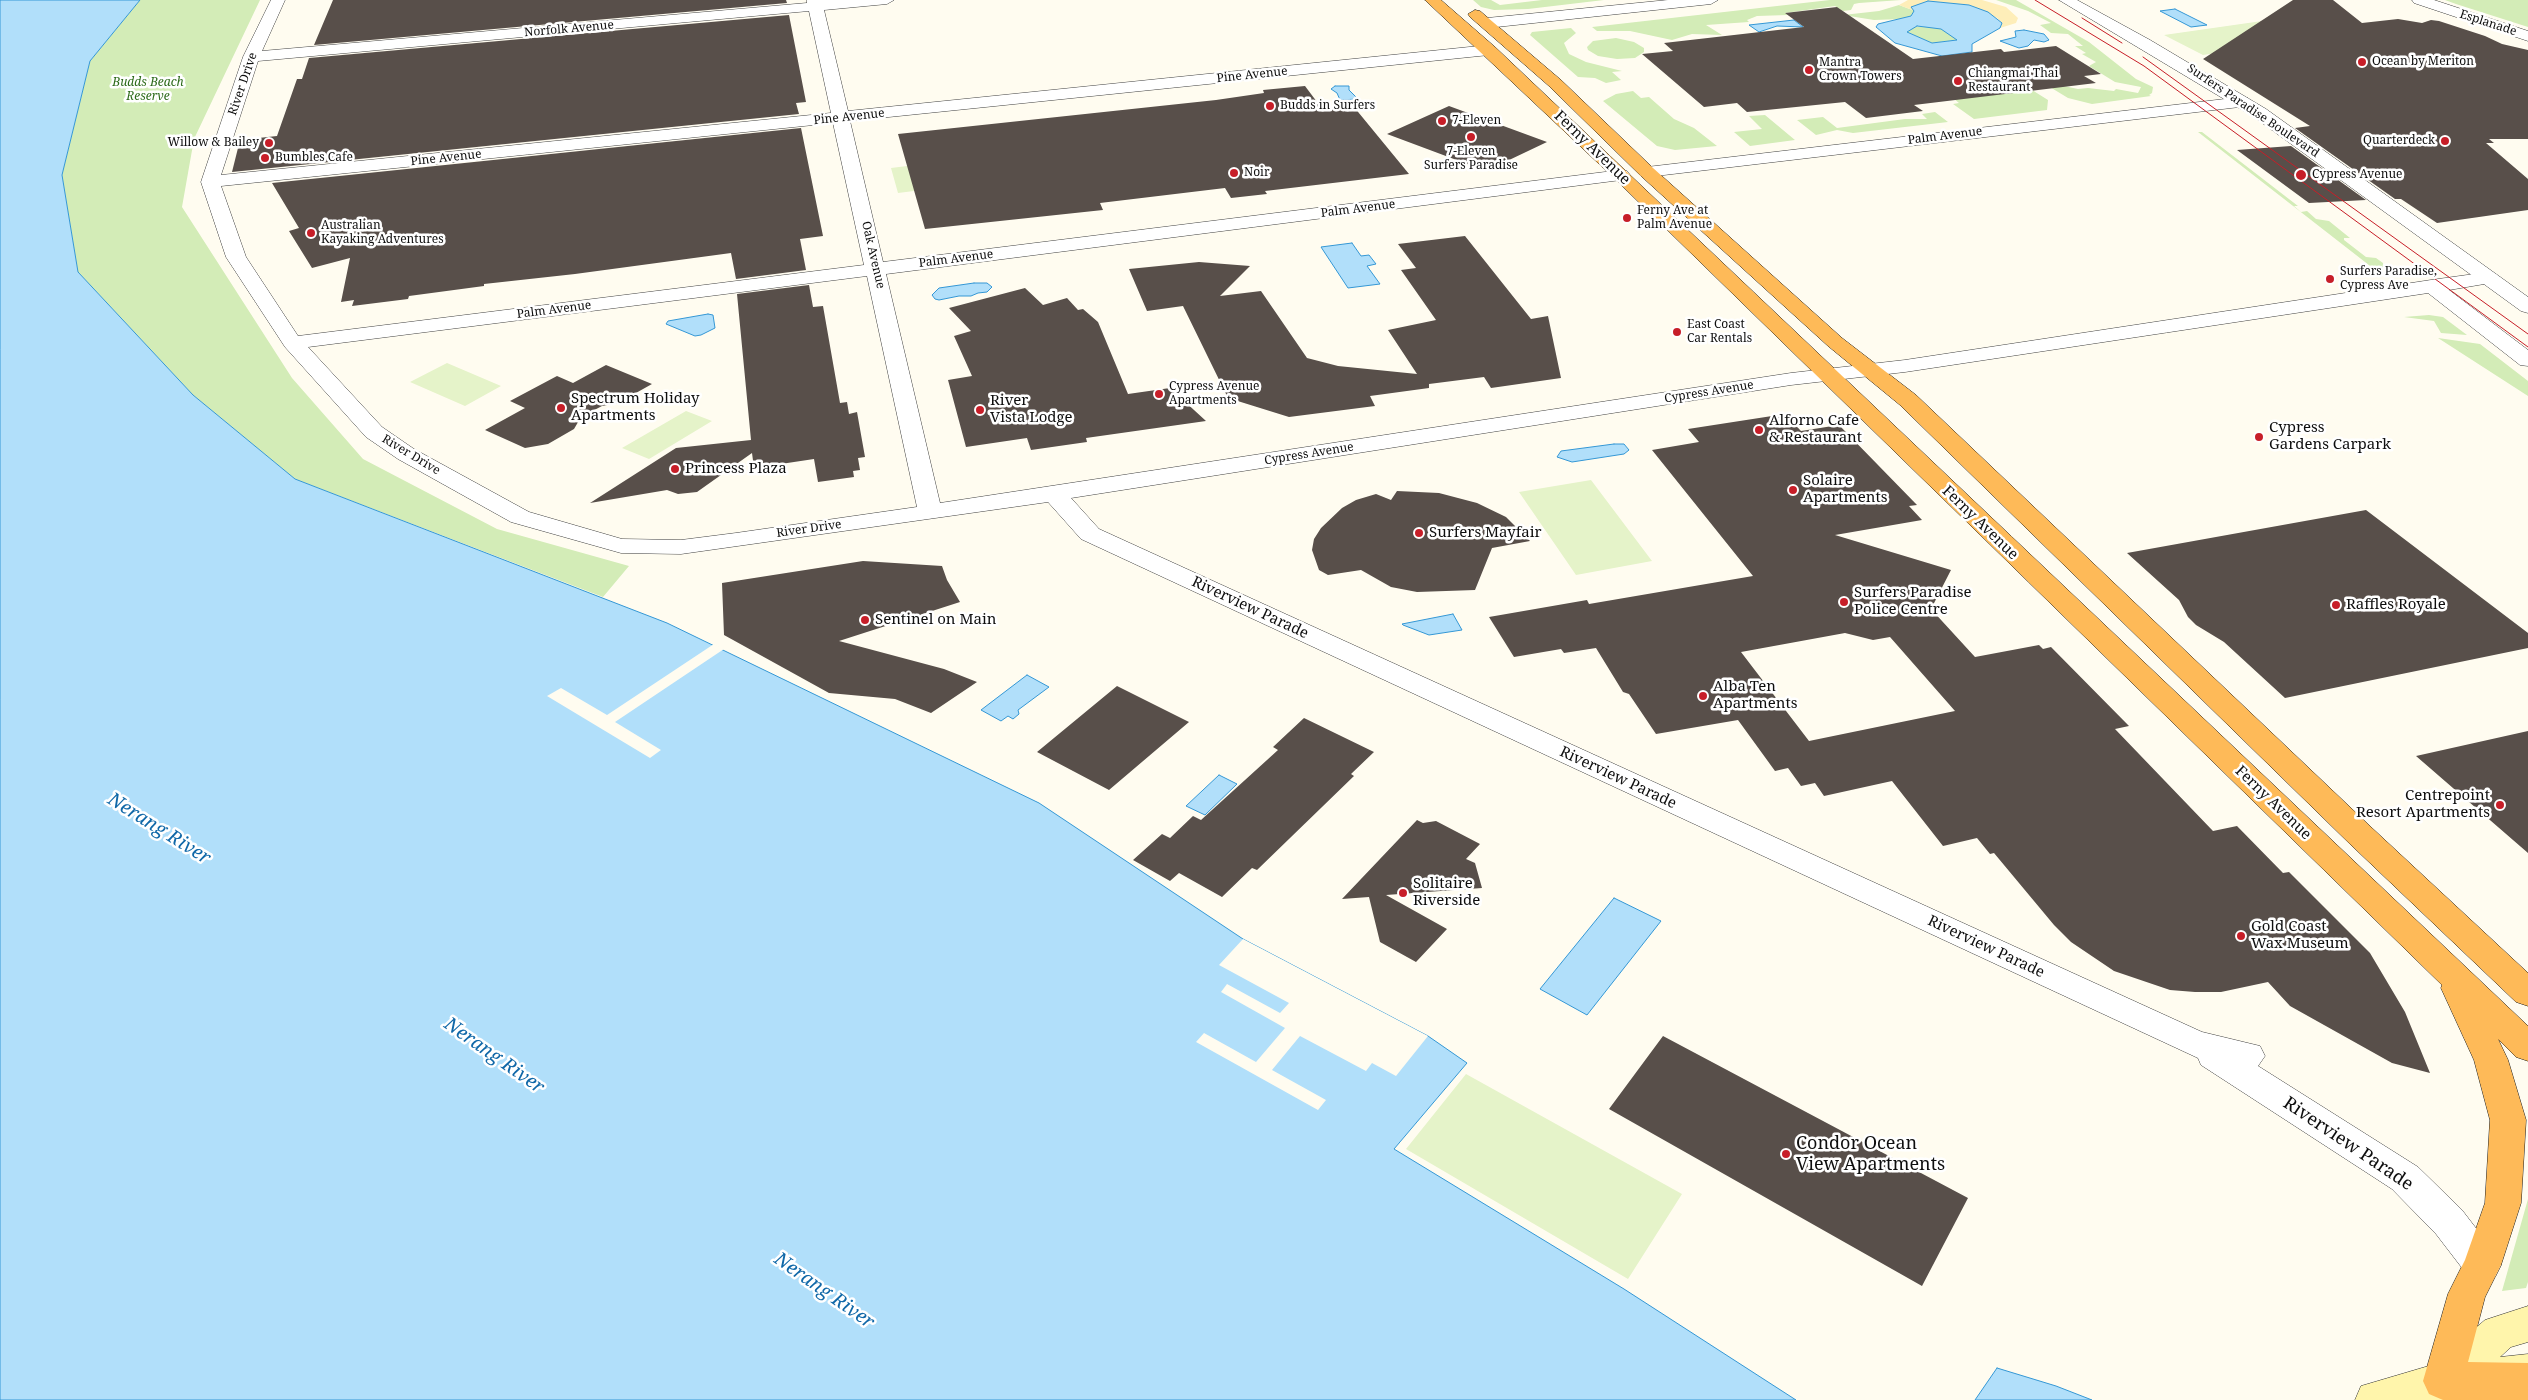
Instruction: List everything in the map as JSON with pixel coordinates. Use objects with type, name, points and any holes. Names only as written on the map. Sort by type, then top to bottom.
[{"type":"highway","name":"Ferny Avenue","points":[[1432,0],[1489,50],[1620,175],[2528,1047]]},
{"type":"highway","name":"Ferny Avenue","points":[[1459,0],[1555,83],[1647,172],[1835,342],[1915,406],[2361,836],[2528,993]]},
{"type":"highway","points":[[2450,973],[2491,1060],[2508,1120],[2503,1203],[2482,1264],[2467,1294],[2443,1382],[2528,1382]]},
{"type":"main road","points":[[2443,1382],[2499,1333],[2528,1324]]},
{"type":"main road","points":[[2375,1400],[2443,1382],[2528,1373]]},
{"type":"street","name":"River Drive","points":[[278,0],[251,57],[210,182],[236,257],[292,343],[374,432],[406,454],[520,516],[621,546],[681,547],[930,511]]},
{"type":"street","name":"Norfolk Avenue","points":[[251,57],[815,3],[887,0]]},
{"type":"street","points":[[1487,23],[1711,0]]},
{"type":"street","name":"Surfers Paradise Boulevard","points":[[2066,0],[2145,43],[2242,102],[2528,307]]},
{"type":"street","name":"Esplanade","points":[[2419,0],[2528,36]]},
{"type":"street","name":"Oak Avenue","points":[[815,3],[930,511]]},
{"type":"street","name":"Pine Avenue","points":[[210,182],[1489,50]]},
{"type":"street","name":"Palm Avenue","points":[[1647,172],[2242,102]]},
{"type":"street","name":"Palm Avenue","points":[[292,343],[1620,175]]},
{"type":"street","name":"Cypress Avenue","points":[[930,511],[1054,494],[1827,374],[1905,366],[2489,278]]},
{"type":"street","points":[[2431,286],[2528,360]]},
{"type":"street","name":"Riverview Parade","points":[[1054,494],[1090,534],[2196,1044],[2405,1178],[2449,1222],[2482,1264]]},
{"type":"street","name":"Riverview Parade","points":[[2196,1044],[2248,1056]]},
{"type":"green space","name":"Budds Beach Reserve","points":[[140,0],[260,0],[194,139],[182,207],[292,378],[363,459],[497,529],[629,566],[603,597],[295,479],[193,395],[78,272],[62,175],[90,61]]},
{"type":"green space","points":[[1473,0],[1491,0],[1500,5],[1542,0],[1604,0],[1528,9],[1494,10],[1481,7]]},
{"type":"green space","points":[[1830,0],[1901,0],[1859,3],[1854,4],[1851,10],[1843,11],[1835,6],[1785,13],[1788,15],[1757,16],[1747,20],[1749,22],[1706,25],[1722,35],[1692,34],[1672,40],[1630,31],[1597,31],[1592,27]]},
{"type":"green space","points":[[1996,0],[2016,0],[2089,42],[2136,79],[2153,87],[2152,93],[2149,95],[2151,96],[2092,104],[2068,98],[2040,81],[2078,89],[2088,88],[2114,91],[2116,89],[2138,93],[2141,87],[2115,82],[2089,66],[2096,62],[2082,54],[2086,53],[2075,46],[2083,46],[2068,34],[2051,33],[2040,25],[2051,23],[2028,11]]},
{"type":"green space","points":[[2445,0],[2528,0],[2528,27],[2456,4]]},
{"type":"green space","points":[[1899,5],[1915,11],[1911,16],[1902,19],[1874,20],[1843,15],[1879,11]]},
{"type":"green space","points":[[2262,21],[2303,40],[2203,55],[2164,35]]},
{"type":"green space","points":[[1927,26],[1941,29],[1958,38],[1957,40],[1932,43],[1907,32],[1912,27]]},
{"type":"green space","points":[[1571,28],[1576,33],[1564,43],[1569,54],[1586,62],[1622,71],[1612,72],[1621,80],[1606,83],[1595,78],[1578,77],[1530,35],[1532,32]]},
{"type":"green space","points":[[1616,38],[1634,42],[1644,48],[1644,52],[1635,58],[1617,59],[1598,56],[1588,50],[1587,47],[1593,41]]},
{"type":"green space","points":[[2032,90],[2048,100],[2047,110],[1974,119],[1953,104],[1959,103],[1953,98]]},
{"type":"green space","points":[[1633,91],[1641,98],[1649,97],[1674,119],[1694,128],[1717,146],[1675,150],[1657,146],[1603,101],[1616,94]]},
{"type":"green space","points":[[1935,112],[1948,122],[1853,133],[1837,130],[1816,135],[1797,120],[1823,117],[1837,128],[1905,119],[1927,119],[1922,114]]},
{"type":"green space","points":[[1765,115],[1795,140],[1750,146],[1734,132],[1762,129],[1749,116]]},
{"type":"green space","points":[[2198,132],[2202,132],[2298,206],[2294,206],[2301,212],[2307,211],[2316,219],[2329,221],[2350,238],[2344,238],[2344,240],[2366,257],[2376,258],[2383,263],[2383,268],[2374,269]]},
{"type":"green space","points":[[923,164],[930,189],[898,193],[891,168]]},
{"type":"green space","points":[[2429,315],[2443,317],[2467,335],[2441,333],[2434,321],[2404,317]]},
{"type":"green space","points":[[2438,338],[2480,344],[2528,381],[2528,396]]},
{"type":"green space","points":[[447,363],[501,386],[465,406],[410,382]]},
{"type":"green space","points":[[686,411],[712,421],[649,459],[622,448]]},
{"type":"green space","points":[[1591,480],[1652,561],[1576,575],[1519,492]]},
{"type":"green space","points":[[1466,1074],[1682,1194],[1628,1279],[1406,1149]]},
{"type":"green space","points":[[2528,1199],[2528,1282],[2526,1288],[2502,1291]]},
{"type":"sand","points":[[1908,0],[1982,0],[2006,7],[2018,18],[2016,23],[2000,28],[2002,23],[1997,18],[1969,5],[1928,1],[1911,7],[1915,11],[1899,5]]},
{"type":"water","name":"Nerang River","points":[[0,0],[140,0],[90,61],[62,175],[78,272],[193,395],[295,479],[667,623],[1039,803],[1243,939],[1428,1036],[1467,1063],[1394,1149],[1624,1289],[1796,1400],[0,1400]]},
{"type":"water","points":[[1928,1],[1969,5],[1988,12],[2002,23],[2000,28],[1972,44],[1972,52],[1942,56],[1895,43],[1876,27],[1878,24],[1911,16],[1914,11],[1911,7]],"holes":[[[1917,26],[1941,29],[1957,40],[1932,43],[1907,32]]]},
{"type":"water","points":[[2175,9],[2207,25],[2191,27],[2160,11]]},
{"type":"water","points":[[1794,20],[1803,27],[1777,26],[1759,32],[1749,25]]},
{"type":"water","points":[[2024,30],[2044,34],[2049,40],[2044,42],[2034,40],[2028,46],[2019,48],[2000,41],[2016,37],[2015,31]]},
{"type":"water","points":[[1335,86],[1349,86],[1349,90],[1358,99],[1340,100],[1337,93],[1331,89]]},
{"type":"water","points":[[1352,243],[1361,256],[1369,255],[1376,264],[1367,266],[1380,284],[1348,288],[1321,247]]},
{"type":"water","points":[[987,283],[992,287],[987,292],[971,296],[939,300],[935,299],[932,295],[939,288]]},
{"type":"water","points":[[708,314],[713,315],[715,328],[701,335],[695,336],[666,324],[668,321]]},
{"type":"water","points":[[1624,444],[1629,450],[1624,454],[1572,462],[1557,457],[1561,451]]},
{"type":"water","points":[[1453,614],[1462,630],[1429,635],[1402,624]]},
{"type":"water","points":[[1027,675],[1049,687],[1018,710],[1019,714],[1013,719],[1008,716],[1001,721],[981,710]]},
{"type":"water","points":[[1219,775],[1237,784],[1205,815],[1186,806]]},
{"type":"water","points":[[1614,898],[1661,921],[1587,1015],[1540,989]]},
{"type":"water","points":[[1997,1368],[2056,1386],[2092,1400],[1975,1400]]},
{"type":"pier","points":[[714,644],[724,649],[615,722],[661,750],[650,758],[547,696],[561,688],[607,715]]},
{"type":"pier","points":[[1243,939],[1428,1036],[1396,1076],[1372,1063],[1366,1071],[1300,1036],[1272,1070],[1326,1100],[1318,1110],[1196,1042],[1204,1033],[1256,1062],[1285,1028],[1221,992],[1227,984],[1280,1013],[1289,1003],[1219,965]]},
{"type":"building","points":[[333,0],[786,0],[787,3],[314,45]]},
{"type":"building","points":[[2293,0],[2333,0],[2362,23],[2398,19],[2422,23],[2431,20],[2439,21],[2485,36],[2502,44],[2528,50],[2528,139],[2489,139],[2494,143],[2486,143],[2528,179],[2528,210],[2437,223],[2401,199],[2395,199],[2295,128],[2310,126],[2203,59]]},
{"type":"building","name":"Mantra Crown Towers","points":[[1837,7],[1913,59],[2001,49],[2004,52],[2056,46],[2101,74],[2084,76],[2096,83],[1914,105],[1923,111],[1866,118],[1845,102],[1747,112],[1737,103],[1704,107],[1642,54],[1673,51],[1664,43],[1804,27],[1785,13]]},
{"type":"building","points":[[789,15],[806,102],[796,103],[799,114],[232,172],[240,140],[277,136],[297,79],[302,79],[309,58]]},
{"type":"building","points":[[1305,86],[1323,110],[1354,107],[1409,174],[1265,191],[1267,194],[1231,198],[1225,188],[1100,203],[1103,210],[925,229],[898,134],[1216,100],[1264,93],[1263,90]]},
{"type":"building","points":[[1449,106],[1547,142],[1486,171],[1387,134]]},
{"type":"building","points":[[801,128],[823,236],[800,239],[806,270],[736,279],[731,253],[484,284],[484,286],[409,296],[408,299],[352,306],[354,300],[341,302],[350,258],[312,268],[289,231],[299,228],[272,183]]},
{"type":"building","points":[[2291,146],[2366,200],[2309,203],[2237,150]]},
{"type":"building","points":[[1465,236],[1531,319],[1548,316],[1561,378],[1491,388],[1484,377],[1429,384],[1429,388],[1370,396],[1375,406],[1289,417],[1228,398],[1183,306],[1147,311],[1129,269],[1199,262],[1250,266],[1220,296],[1261,291],[1307,358],[1338,366],[1417,374],[1388,330],[1436,320],[1401,270],[1416,268],[1398,244]]},
{"type":"building","points":[[809,285],[813,307],[823,306],[840,403],[847,402],[849,414],[857,412],[865,457],[858,458],[860,470],[853,471],[854,477],[818,482],[814,459],[754,468],[752,453],[697,492],[678,494],[667,490],[590,503],[676,448],[751,440],[737,294]]},
{"type":"building","points":[[1025,288],[1043,305],[1067,298],[1078,310],[1083,309],[1098,322],[1128,394],[1170,388],[1206,421],[1086,438],[1087,442],[1031,450],[1027,438],[966,447],[948,380],[972,376],[954,336],[971,331],[949,308]]},
{"type":"building","name":"Spectrum Holiday Apartments","points":[[606,365],[652,384],[618,403],[602,406],[581,417],[574,429],[548,444],[525,448],[485,430],[525,408],[510,401],[557,376],[573,383]]},
{"type":"building","points":[[1785,414],[1801,431],[1839,425],[1917,505],[1909,506],[1922,520],[1835,535],[1951,570],[1931,609],[1975,657],[2039,645],[2043,649],[2051,647],[2129,726],[2115,729],[2213,831],[2237,826],[2283,873],[2289,872],[2370,953],[2405,1012],[2430,1073],[2392,1063],[2290,1006],[2268,982],[2221,992],[2195,992],[2170,990],[2114,971],[2071,942],[2054,925],[1994,853],[1990,854],[1977,838],[1943,846],[1892,781],[1824,796],[1815,783],[1801,786],[1788,768],[1775,771],[1738,720],[1656,734],[1629,694],[1623,692],[1596,648],[1564,653],[1561,649],[1514,657],[1489,617],[1587,600],[1589,604],[1753,576],[1652,450],[1699,442],[1688,429]],"holes":[[[1845,633],[1873,640],[1890,637],[1955,711],[1809,741],[1741,652]]]},
{"type":"building","name":"Surfers Mayfair","points":[[1397,491],[1439,493],[1477,503],[1506,517],[1530,541],[1492,548],[1475,590],[1417,592],[1391,587],[1361,570],[1328,575],[1319,570],[1312,550],[1314,539],[1321,528],[1342,508],[1356,500],[1376,494],[1391,500]]},
{"type":"building","name":"Raffles Royale","points":[[2366,510],[2528,633],[2528,648],[2285,698],[2224,642],[2196,625],[2188,617],[2179,600],[2127,553]]},
{"type":"building","points":[[863,561],[942,566],[947,580],[960,602],[839,641],[944,669],[977,682],[931,713],[895,699],[829,693],[724,635],[722,583]]},
{"type":"building","points":[[1117,686],[1189,722],[1109,790],[1037,752]]},
{"type":"building","points":[[1304,718],[1374,752],[1351,774],[1354,776],[1257,870],[1252,868],[1222,897],[1179,873],[1170,881],[1133,860],[1162,834],[1170,838],[1193,816],[1201,820],[1278,750],[1273,747]]},
{"type":"building","name":"Centrepoint Resort Apartments","points":[[2528,731],[2528,853],[2416,756]]},
{"type":"building","name":"Solitaire Riverside","points":[[1417,820],[1423,823],[1436,821],[1480,844],[1466,859],[1475,863],[1482,888],[1386,895],[1447,929],[1416,962],[1380,942],[1369,897],[1342,899]]},
{"type":"building","name":"Condor Ocean View Apartments","points":[[1663,1036],[1968,1198],[1922,1286],[1609,1109]]},
{"type":"tram line","points":[[2035,0],[2144,66],[2528,347]]},
{"type":"tram line","points":[[2082,18],[2122,43]]},
{"type":"tram line","points":[[2143,57],[2528,334]]},
{"type":"place","name":"Ocean by Meriton","points":[[2362,62]]},
{"type":"place","name":"Mantra Crown Towers","points":[[1809,70]]},
{"type":"place","name":"Chiangmai Thai Restaurant","points":[[1958,81]]},
{"type":"place","name":"Budds in Surfers","points":[[1270,106]]},
{"type":"place","name":"7-Eleven","points":[[1442,121]]},
{"type":"place","name":"7-Eleven Surfers Paradise","points":[[1471,137]]},
{"type":"place","name":"Quarterdeck","points":[[2445,141]]},
{"type":"place","name":"Willow & Bailey","points":[[269,143]]},
{"type":"place","name":"Bumbles Cafe","points":[[265,158]]},
{"type":"place","name":"Noir","points":[[1234,173]]},
{"type":"place","name":"Cypress Avenue","points":[[2301,175]]},
{"type":"place","name":"Ferny Ave at Palm Avenue","points":[[1627,218]]},
{"type":"place","name":"Australian Kayaking Adventures","points":[[311,233]]},
{"type":"place","name":"Surfers Paradise, Cypress Ave","points":[[2330,279]]},
{"type":"place","name":"East Coast Car Rentals","points":[[1677,332]]},
{"type":"place","name":"Cypress Avenue Apartments","points":[[1159,394]]},
{"type":"place","name":"Spectrum Holiday Apartments","points":[[561,408]]},
{"type":"place","name":"River Vista Lodge","points":[[980,410]]},
{"type":"place","name":"Alforno Cafe & Restaurant","points":[[1759,430]]},
{"type":"place","name":"Cypress Gardens Carpark","points":[[2259,437]]},
{"type":"place","name":"Princess Plaza","points":[[675,469]]},
{"type":"place","name":"Solaire Apartments","points":[[1793,490]]},
{"type":"place","name":"Surfers Mayfair","points":[[1419,533]]},
{"type":"place","name":"Surfers Paradise Police Centre","points":[[1844,602]]},
{"type":"place","name":"Raffles Royale","points":[[2336,605]]},
{"type":"place","name":"Sentinel on Main","points":[[865,620]]},
{"type":"place","name":"Alba Ten Apartments","points":[[1703,696]]},
{"type":"place","name":"Centrepoint Resort Apartments","points":[[2500,805]]},
{"type":"place","name":"Solitaire Riverside","points":[[1403,893]]},
{"type":"place","name":"Gold Coast Wax Museum","points":[[2241,936]]},
{"type":"place","name":"Condor Ocean View Apartments","points":[[1786,1154]]}]
